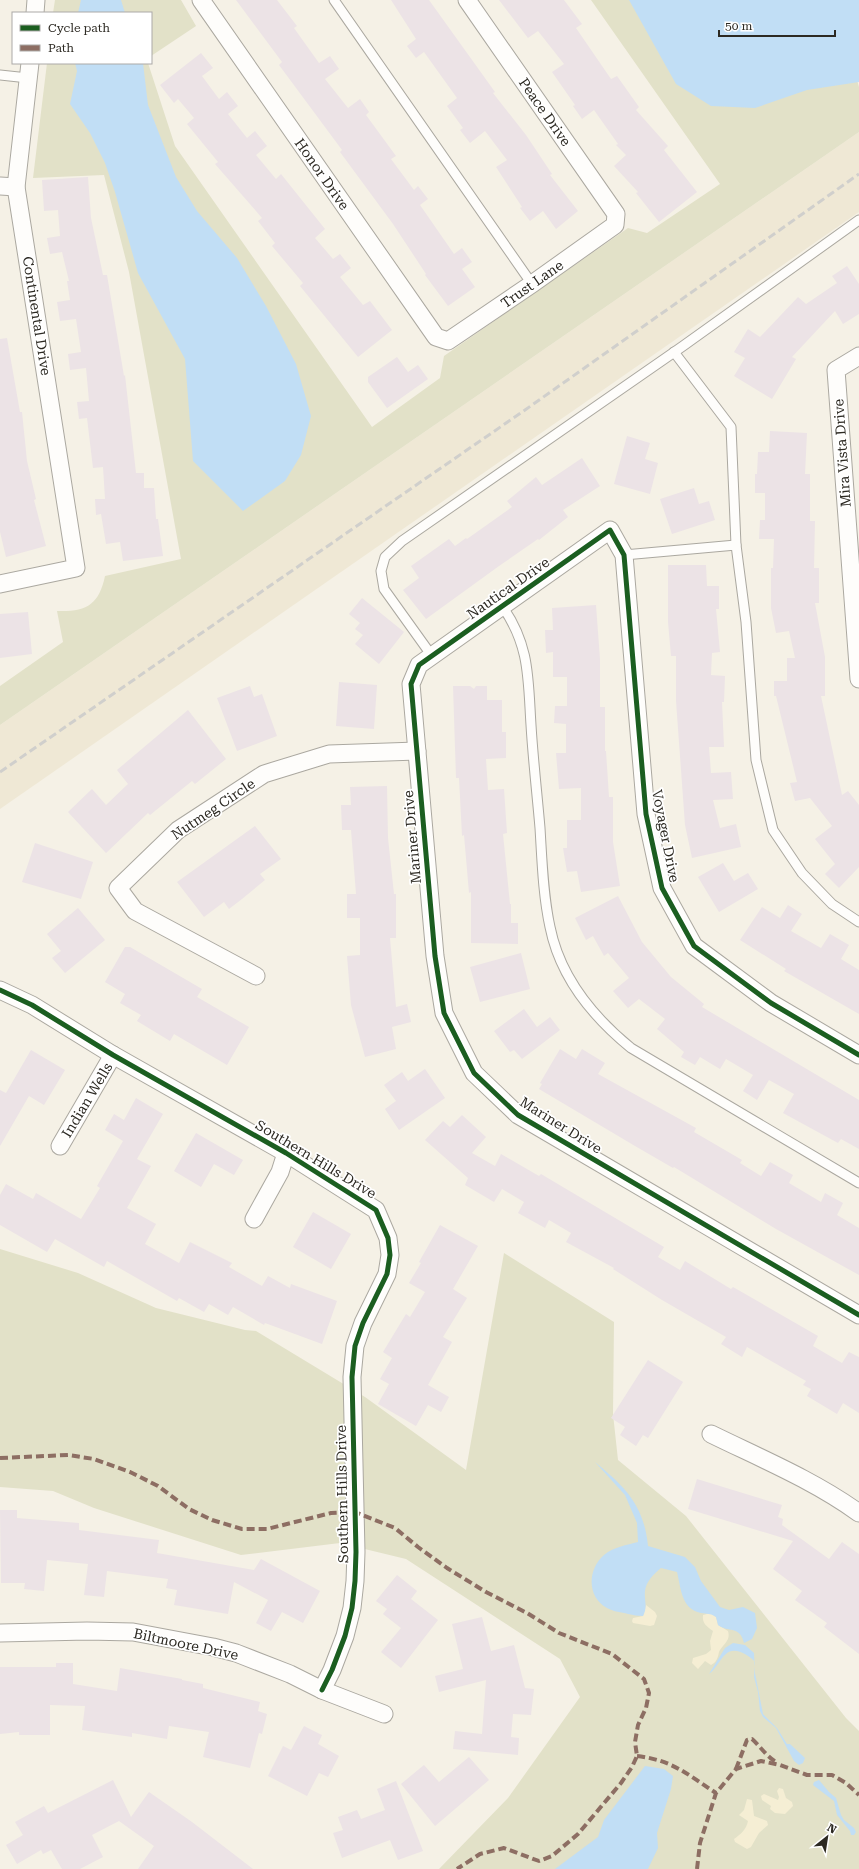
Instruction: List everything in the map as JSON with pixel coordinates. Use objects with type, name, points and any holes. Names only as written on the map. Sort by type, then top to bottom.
[{"type":"street","points":[[35,12],[36,0]]},
{"type":"street","name":"Honor Drive","points":[[201,0],[436,337],[448,341]]},
{"type":"street","name":"Peace Drive","points":[[467,0],[616,214],[615,225]]},
{"type":"street","name":"Continental Drive","points":[[0,584],[76,568],[8,186],[29,71]]},
{"type":"street","name":"Trust Lane","points":[[448,341],[615,225]]},
{"type":"street","name":"Mira Vista Drive","points":[[859,356],[836,370],[859,679]]},
{"type":"street","name":"Nautical Drive","points":[[426,660],[610,530]]},
{"type":"street","name":"Voyager Drive","points":[[610,530],[624,555],[646,814],[662,888],[694,946],[771,1003],[859,1055]]},
{"type":"street","name":"Mariner Drive","points":[[426,660],[411,684],[434,956],[444,1013],[474,1073],[518,1115],[859,1315]]},
{"type":"street","name":"Nutmeg Circle","points":[[256,976],[135,911],[118,888],[178,830],[264,774],[330,754],[417,751]]},
{"type":"street","name":"Southern Hills Drive","points":[[0,990],[32,1005],[113,1055],[286,1153],[376,1210],[388,1238],[390,1255],[387,1274],[363,1323],[355,1346],[352,1377],[355,1581],[352,1608],[345,1636],[332,1670],[322,1690]]},
{"type":"street","name":"Indian Wells","points":[[60,1146],[113,1055]]},
{"type":"street","points":[[254,1219],[280,1172],[286,1153]]},
{"type":"street","points":[[711,1434],[798,1475],[834,1496],[859,1513]]},
{"type":"street","name":"Biltmoore Drive","points":[[0,1633],[87,1631],[133,1632],[212,1647],[236,1653],[290,1674],[322,1690],[384,1714]]},
{"type":"lane","points":[[334,0],[532,284]]},
{"type":"lane","points":[[0,75],[29,71]]},
{"type":"lane","points":[[426,660],[384,589],[381,571],[385,557],[402,540],[674,352],[859,220]]},
{"type":"lane","points":[[674,352],[731,427],[736,545],[746,622],[756,760],[773,830],[802,873],[832,904],[859,922]]},
{"type":"lane","points":[[624,555],[736,545]]},
{"type":"lane","points":[[502,606],[520,636],[526,659],[543,867],[550,928],[565,970],[574,986],[600,1021],[631,1048],[859,1183]]},
{"type":"shaded area","points":[[859,132],[859,212],[0,809],[0,725]]},
{"type":"green space","points":[[55,0],[181,0],[196,26],[152,55],[152,12],[53,12]]},
{"type":"green space","points":[[591,0],[859,0],[859,79],[857,80],[859,87],[859,132],[0,725],[0,686],[63,642],[57,611],[76,610],[90,605],[99,594],[105,576],[181,559],[129,272],[104,175],[33,178],[47,64],[148,64],[175,146],[372,427],[440,378],[444,356],[628,228],[647,233],[720,184]]},
{"type":"green space","points":[[0,1249],[78,1273],[156,1308],[245,1330],[256,1331],[365,1397],[466,1470],[504,1253],[614,1322],[613,1414],[618,1460],[686,1516],[846,1718],[859,1731],[859,1869],[439,1869],[508,1798],[580,1697],[560,1659],[406,1559],[340,1543],[241,1555],[94,1508],[53,1491],[0,1487]]},
{"type":"sand","points":[[646,1605],[655,1612],[657,1616],[654,1625],[650,1626],[633,1623],[633,1618],[643,1616]]},
{"type":"sand","points":[[711,1613],[716,1617],[718,1625],[728,1631],[729,1634],[715,1662],[711,1665],[705,1661],[698,1669],[692,1663],[693,1658],[706,1654],[711,1650],[710,1641],[713,1631],[705,1624],[703,1615]]},
{"type":"sand","points":[[779,1788],[783,1789],[786,1798],[792,1802],[793,1806],[785,1814],[775,1813],[770,1809],[771,1806],[762,1800],[761,1796],[764,1794],[778,1800],[779,1797],[777,1791]]},
{"type":"sand","points":[[747,1799],[752,1800],[754,1816],[767,1821],[768,1825],[759,1833],[751,1847],[747,1849],[735,1842],[734,1839],[743,1832],[748,1821],[739,1815],[744,1810]]},
{"type":"water","points":[[81,0],[121,0],[125,12],[78,12]]},
{"type":"water","points":[[629,0],[859,0],[859,82],[807,90],[755,108],[711,106],[676,84]]},
{"type":"water","points":[[75,64],[143,64],[148,105],[176,177],[197,211],[237,258],[266,306],[296,364],[311,416],[301,455],[285,481],[243,511],[193,461],[185,359],[138,273],[115,192],[105,163],[90,133],[70,104],[77,71]]},
{"type":"water","points":[[595,1462],[624,1489],[631,1498],[642,1519],[648,1546],[685,1557],[695,1567],[701,1581],[720,1607],[729,1610],[743,1607],[755,1613],[757,1628],[752,1639],[744,1643],[740,1634],[718,1625],[716,1617],[710,1614],[694,1611],[689,1607],[683,1597],[677,1572],[661,1568],[653,1575],[647,1584],[645,1591],[646,1607],[643,1616],[612,1610],[600,1603],[593,1590],[592,1583],[592,1575],[598,1561],[612,1550],[638,1542],[637,1523],[625,1495]]},
{"type":"water","points":[[733,1643],[745,1645],[754,1653],[754,1661],[741,1652],[729,1652],[709,1674],[725,1648]]},
{"type":"water","points":[[755,1667],[763,1714],[777,1728],[787,1744],[790,1744],[805,1758],[803,1763],[799,1765],[794,1761],[776,1728],[763,1717],[760,1711],[758,1692],[754,1677]]},
{"type":"water","points":[[645,1766],[664,1769],[673,1776],[671,1789],[657,1833],[658,1848],[648,1869],[555,1869],[598,1837],[604,1820]]},
{"type":"water","points":[[819,1780],[836,1798],[841,1815],[856,1832],[854,1835],[851,1835],[850,1831],[837,1815],[834,1801],[813,1785],[814,1782]]},
{"type":"building","points":[[236,0],[277,0],[297,26],[294,28],[319,63],[330,56],[339,69],[325,79],[348,108],[360,99],[369,112],[366,115],[396,156],[391,159],[414,190],[418,186],[428,199],[420,205],[454,254],[462,248],[472,262],[462,269],[475,287],[448,306],[425,275],[426,274],[393,224],[340,152],[342,150],[279,65],[282,62]]},
{"type":"building","points":[[391,0],[429,0],[495,92],[493,93],[526,135],[552,174],[550,175],[578,211],[556,229],[543,211],[530,221],[520,208],[522,207],[496,167],[507,160],[485,131],[470,143],[460,130],[463,128],[447,106],[457,98],[424,52],[416,58],[407,46],[416,39]]},
{"type":"building","points":[[499,0],[564,0],[582,24],[576,28],[611,79],[617,76],[639,107],[636,110],[668,146],[664,150],[697,192],[659,222],[636,193],[638,192],[614,166],[626,155],[616,145],[618,144],[594,110],[582,119],[573,106],[575,105],[552,72],[564,64],[538,31],[528,38]]},
{"type":"building","points":[[201,53],[213,68],[202,76],[219,99],[227,92],[238,106],[228,114],[247,138],[255,131],[267,146],[256,155],[276,179],[281,174],[325,229],[315,238],[333,259],[340,254],[351,268],[340,277],[363,305],[370,301],[392,330],[358,357],[300,286],[303,283],[272,246],[275,243],[258,221],[262,218],[215,164],[218,162],[187,124],[194,118],[178,99],[174,103],[160,85]]},
{"type":"building","points":[[88,177],[91,218],[103,275],[107,275],[124,376],[125,375],[136,473],[144,473],[144,488],[154,488],[156,519],[158,519],[163,556],[123,561],[120,542],[106,544],[101,514],[96,515],[95,499],[105,499],[103,467],[93,468],[87,418],[79,419],[77,402],[89,401],[86,368],[70,370],[68,354],[81,352],[76,319],[60,321],[57,302],[70,300],[67,281],[69,281],[62,252],[50,254],[47,238],[60,236],[58,210],[44,211],[42,180]]},
{"type":"building","points":[[847,266],[859,284],[859,314],[843,324],[835,311],[792,357],[796,359],[772,399],[734,376],[745,358],[734,352],[748,329],[760,337],[798,297],[806,304],[837,283],[832,276]]},
{"type":"building","points":[[7,338],[20,412],[22,412],[27,461],[36,499],[34,500],[46,546],[6,557],[0,532],[0,339]]},
{"type":"building","points":[[397,357],[408,372],[418,365],[428,379],[387,408],[368,382],[368,377]]},
{"type":"building","points":[[770,431],[807,433],[805,474],[810,474],[810,521],[815,521],[814,568],[819,568],[819,603],[815,603],[825,657],[825,696],[821,696],[842,795],[848,791],[859,805],[859,867],[839,888],[825,874],[835,864],[815,839],[832,826],[810,798],[795,801],[790,783],[797,782],[776,696],[774,696],[774,681],[787,681],[787,658],[795,658],[789,631],[776,633],[771,608],[771,568],[773,568],[774,539],[759,539],[760,520],[765,520],[765,493],[755,493],[755,474],[757,474],[758,452],[769,452]]},
{"type":"building","points":[[627,436],[650,443],[645,459],[658,463],[650,494],[614,484]]},
{"type":"building","points":[[582,458],[600,486],[563,510],[568,517],[539,540],[538,539],[499,566],[426,619],[403,590],[419,578],[411,566],[449,539],[455,546],[466,538],[467,539],[512,507],[507,501],[536,477],[542,485]]},
{"type":"building","points":[[694,488],[699,504],[709,501],[715,520],[672,534],[660,499]]},
{"type":"building","points":[[668,565],[706,565],[707,586],[719,586],[719,609],[716,609],[720,652],[712,653],[711,675],[725,676],[724,702],[722,702],[724,747],[709,747],[711,773],[731,772],[733,799],[713,800],[720,828],[736,824],[741,847],[692,858],[685,825],[676,701],[676,656],[671,656],[668,622]]},
{"type":"building","points":[[362,598],[404,632],[379,664],[355,644],[363,635],[355,629],[360,623],[349,614]]},
{"type":"building","points":[[596,605],[600,659],[600,707],[605,707],[605,751],[609,797],[613,797],[613,842],[620,886],[581,892],[577,871],[567,872],[563,848],[567,848],[567,820],[581,820],[581,788],[559,789],[556,753],[566,753],[566,724],[554,723],[555,706],[567,706],[567,677],[553,677],[553,652],[546,653],[545,630],[553,630],[552,608]]},
{"type":"building","points":[[28,612],[32,654],[0,658],[0,614]]},
{"type":"building","points":[[339,682],[377,685],[374,729],[336,726]]},
{"type":"building","points":[[250,686],[254,697],[262,694],[277,736],[237,751],[217,698]]},
{"type":"building","points":[[453,686],[470,686],[474,689],[476,686],[487,686],[487,700],[502,700],[502,732],[506,732],[506,758],[486,759],[488,790],[504,789],[507,833],[503,834],[511,904],[511,923],[518,923],[518,944],[471,943],[471,892],[469,893],[464,835],[462,836],[459,778],[456,778]]},
{"type":"building","points":[[188,710],[226,759],[195,784],[192,781],[150,815],[148,813],[106,853],[68,812],[92,789],[106,805],[128,784],[117,770]]},
{"type":"building","points":[[387,786],[388,838],[394,894],[396,894],[396,938],[390,938],[396,1007],[407,1004],[411,1022],[392,1027],[396,1049],[365,1057],[351,1005],[347,956],[360,955],[360,918],[347,918],[347,894],[356,894],[351,830],[342,830],[341,805],[351,805],[350,787]]},
{"type":"building","points":[[255,826],[281,859],[260,874],[265,880],[229,909],[224,902],[204,917],[177,882]]},
{"type":"building","points":[[35,843],[93,862],[81,899],[22,882]]},
{"type":"building","points":[[723,863],[734,881],[748,873],[758,889],[719,912],[698,877]]},
{"type":"building","points":[[618,896],[642,942],[671,977],[704,1004],[702,1007],[859,1100],[859,1149],[841,1139],[838,1143],[783,1113],[794,1094],[769,1080],[757,1100],[743,1091],[753,1075],[726,1059],[720,1069],[700,1057],[695,1065],[681,1057],[684,1052],[657,1029],[665,1019],[639,999],[628,1008],[613,991],[629,978],[608,953],[604,956],[593,936],[586,940],[575,918]]},
{"type":"building","points":[[788,905],[802,914],[791,931],[821,948],[830,934],[849,945],[841,959],[859,970],[859,1014],[784,971],[786,969],[740,940],[762,907],[780,918]]},
{"type":"building","points":[[78,908],[105,940],[65,973],[52,958],[61,951],[47,934]]},
{"type":"building","points":[[125,947],[130,947],[202,989],[197,997],[249,1027],[227,1065],[174,1034],[170,1041],[137,1021],[141,1015],[120,1003],[125,994],[105,982]]},
{"type":"building","points":[[521,953],[530,989],[480,1002],[470,967]]},
{"type":"building","points":[[524,1009],[537,1027],[550,1017],[560,1030],[522,1059],[514,1050],[510,1052],[494,1031]]},
{"type":"building","points":[[560,1049],[576,1059],[582,1049],[605,1063],[598,1074],[696,1128],[694,1132],[742,1160],[740,1163],[761,1176],[770,1162],[793,1175],[789,1183],[821,1202],[825,1193],[843,1203],[837,1215],[859,1228],[859,1275],[776,1229],[674,1167],[673,1168],[539,1089],[542,1084],[540,1083]]},
{"type":"building","points":[[31,1050],[65,1070],[44,1105],[29,1096],[0,1146],[0,1090],[6,1093]]},
{"type":"building","points":[[425,1069],[445,1098],[399,1130],[385,1109],[396,1101],[384,1085],[402,1072],[408,1081]]},
{"type":"building","points":[[136,1098],[163,1114],[137,1159],[151,1166],[127,1208],[156,1224],[145,1244],[179,1263],[190,1242],[232,1263],[229,1267],[262,1286],[268,1276],[290,1288],[291,1284],[337,1301],[322,1344],[265,1323],[264,1325],[233,1307],[228,1315],[209,1304],[204,1312],[179,1298],[177,1301],[107,1261],[104,1267],[55,1239],[47,1252],[0,1225],[0,1195],[6,1184],[33,1199],[36,1193],[81,1219],[100,1188],[97,1186],[123,1141],[105,1130],[114,1114],[124,1120]]},
{"type":"building","points":[[462,1115],[486,1137],[472,1153],[495,1166],[501,1154],[539,1176],[541,1174],[664,1247],[658,1257],[680,1270],[685,1261],[731,1289],[733,1287],[818,1336],[813,1346],[842,1363],[849,1352],[859,1357],[859,1413],[843,1403],[837,1414],[807,1396],[811,1389],[803,1385],[806,1381],[747,1347],[742,1357],[721,1344],[726,1337],[662,1300],[613,1269],[614,1268],[566,1242],[571,1233],[549,1220],[545,1228],[518,1213],[524,1202],[502,1189],[494,1202],[465,1185],[468,1178],[425,1140],[443,1121],[450,1127]]},
{"type":"building","points":[[196,1133],[243,1160],[234,1175],[214,1164],[201,1187],[174,1171]]},
{"type":"building","points":[[313,1212],[351,1234],[331,1269],[293,1247]]},
{"type":"building","points":[[440,1225],[478,1246],[453,1289],[467,1298],[443,1337],[452,1342],[428,1385],[449,1397],[441,1412],[428,1405],[416,1426],[378,1404],[389,1384],[380,1379],[392,1358],[383,1352],[406,1314],[410,1317],[425,1292],[409,1283]]},
{"type":"building","points":[[648,1360],[683,1382],[648,1438],[643,1435],[636,1446],[620,1435],[625,1427],[611,1418]]},
{"type":"building","points":[[697,1479],[782,1505],[778,1517],[783,1519],[782,1525],[829,1559],[842,1542],[859,1554],[859,1654],[824,1627],[827,1623],[795,1600],[802,1591],[773,1569],[793,1541],[688,1509]]},
{"type":"building","points":[[0,1510],[17,1510],[17,1518],[79,1523],[79,1530],[159,1540],[157,1553],[254,1570],[261,1559],[320,1591],[303,1623],[282,1612],[271,1631],[256,1623],[268,1600],[234,1582],[228,1614],[174,1605],[177,1590],[166,1588],[168,1579],[107,1571],[104,1597],[84,1595],[88,1564],[47,1560],[44,1591],[24,1589],[25,1583],[1,1583]]},
{"type":"building","points":[[397,1575],[417,1591],[411,1599],[438,1620],[401,1668],[381,1652],[401,1628],[383,1614],[387,1609],[376,1601]]},
{"type":"building","points":[[482,1617],[491,1651],[514,1645],[525,1688],[534,1689],[531,1715],[513,1714],[511,1737],[519,1738],[518,1755],[453,1749],[455,1731],[482,1734],[486,1680],[439,1692],[435,1676],[463,1669],[452,1624]]},
{"type":"building","points":[[56,1663],[73,1663],[73,1684],[117,1691],[120,1668],[203,1684],[203,1688],[260,1702],[258,1711],[267,1714],[262,1734],[259,1733],[250,1768],[203,1757],[209,1732],[169,1726],[167,1739],[132,1733],[132,1737],[82,1730],[85,1706],[50,1705],[50,1735],[19,1735],[19,1732],[0,1734],[0,1667],[56,1667]]},
{"type":"building","points":[[304,1726],[322,1735],[318,1744],[339,1756],[328,1777],[319,1773],[307,1796],[268,1776],[283,1746],[291,1750]]},
{"type":"building","points":[[469,1757],[489,1780],[435,1826],[401,1784],[424,1765],[439,1782]]},
{"type":"building","points":[[113,1780],[131,1817],[149,1792],[192,1822],[253,1869],[138,1869],[154,1846],[119,1821],[92,1835],[103,1857],[80,1869],[62,1869],[51,1850],[43,1854],[41,1850],[17,1864],[6,1845],[23,1835],[15,1822],[44,1806],[48,1813]]},
{"type":"building","points":[[396,1781],[423,1851],[398,1860],[390,1840],[342,1858],[333,1833],[343,1830],[338,1817],[357,1810],[361,1819],[385,1810],[377,1789]]},
{"type":"railway","points":[[0,772],[525,410],[859,174]]},
{"type":"marked path","points":[[0,1458],[68,1455],[94,1459],[130,1472],[158,1486],[189,1509],[212,1520],[242,1529],[267,1529],[331,1513],[355,1512],[395,1528],[447,1568],[486,1592],[527,1613],[559,1633],[612,1654],[644,1679],[649,1693],[646,1708],[638,1725],[635,1742],[637,1756],[632,1767],[621,1783],[578,1834],[552,1856],[539,1861],[504,1848],[480,1854],[457,1869]]},
{"type":"marked path","points":[[736,1769],[747,1740],[752,1739],[776,1762]]},
{"type":"marked path","points":[[637,1756],[670,1764],[716,1793]]},
{"type":"marked path","points":[[697,1869],[700,1843],[716,1793],[736,1769],[761,1761],[780,1765],[807,1775],[832,1775],[846,1783],[859,1795]]},
{"type":"cycle path","points":[[859,1055],[771,1003],[694,946],[662,888],[646,814],[624,555],[610,530],[419,665],[411,684],[435,956],[444,1013],[474,1073],[518,1115],[859,1315]]},
{"type":"cycle path","points":[[0,990],[32,1005],[113,1055],[286,1153],[376,1210],[388,1238],[390,1255],[387,1274],[363,1323],[355,1346],[352,1377],[356,1552],[352,1608],[345,1636],[332,1670],[322,1690]]}]
